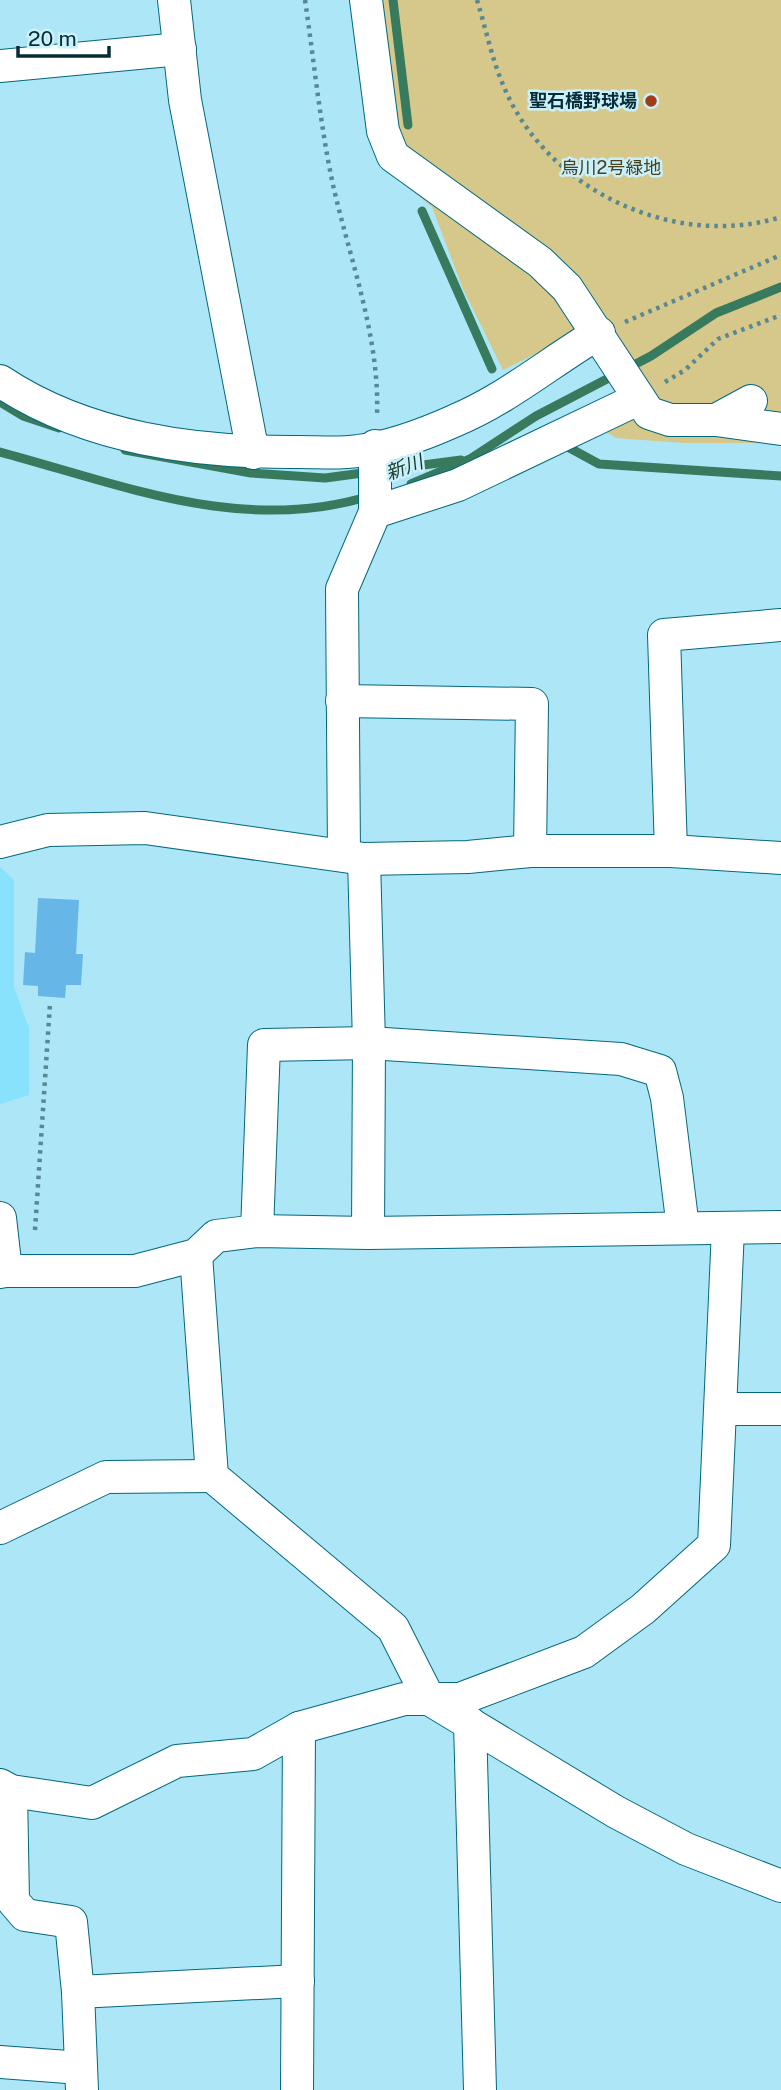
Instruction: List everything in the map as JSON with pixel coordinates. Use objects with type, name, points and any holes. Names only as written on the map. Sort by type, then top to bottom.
[{"type":"street","points":[[174,0],[185,100],[253,453]]},
{"type":"street","points":[[366,0],[383,131],[393,156],[540,262],[567,288],[649,413],[670,420],[716,420],[781,429]]},
{"type":"street","points":[[0,66],[180,49]]},
{"type":"street","points":[[0,382],[30,401],[90,425],[222,451],[359,451],[454,421],[498,400],[601,337]]},
{"type":"street","points":[[375,512],[458,485],[634,393]]},
{"type":"street","points":[[716,420],[751,401]]},
{"type":"street","points":[[368,1233],[369,1043],[342,701],[341,589],[375,512],[375,446]]},
{"type":"street","points":[[671,851],[664,635],[781,625]]},
{"type":"street","points":[[342,701],[532,704],[530,851]]},
{"type":"street","points":[[0,842],[48,830],[145,828],[354,857],[468,857],[530,851],[671,851],[781,858]]},
{"type":"street","points":[[257,1231],[264,1045],[369,1043],[621,1059],[660,1071],[667,1098],[683,1228]]},
{"type":"street","points":[[0,1218],[13,1271],[135,1271],[195,1255],[216,1236],[257,1231],[368,1233],[781,1227]]},
{"type":"street","points":[[0,2062],[81,2079],[78,1992],[71,1922],[25,1915],[13,1901],[6,1788],[92,1803],[177,1761],[253,1754],[299,1728],[404,1699],[460,1699],[584,1651],[643,1609],[715,1545],[723,1409],[728,1229]]},
{"type":"street","points":[[195,1255],[212,1476]]},
{"type":"street","points":[[723,1409],[781,1409]]},
{"type":"street","points":[[0,1528],[106,1477],[212,1476],[393,1628],[429,1699],[616,1812],[674,1843],[781,1886]]},
{"type":"street","points":[[470,1723],[480,2090]]},
{"type":"street","points":[[297,2090],[299,1728]]},
{"type":"street","points":[[78,1992],[298,1982]]},
{"type":"path","points":[[304,0],[333,183],[364,308],[378,391],[375,446]]},
{"type":"path","points":[[477,0],[504,88],[536,141],[571,175],[613,202],[657,217],[708,227],[781,217]]},
{"type":"path","points":[[601,337],[781,255]]},
{"type":"path","points":[[634,393],[685,370],[718,339],[781,315]]},
{"type":"path","points":[[13,1271],[50,1004]]},
{"type":"shaded area","points":[[0,867],[14,880],[14,987],[29,1028],[29,1095],[0,1104]]},
{"type":"green space","name":"烏川2号緑地","points":[[355,0],[781,0],[781,443],[683,443],[616,438],[602,429],[628,411],[580,332],[503,370],[463,289],[432,207],[377,162]]},
{"type":"building","points":[[38,898],[79,900],[76,954],[83,954],[81,985],[66,985],[65,998],[38,996],[38,986],[23,985],[25,952],[35,953]]},
{"type":"waterway","points":[[393,0],[408,125]]},
{"type":"waterway","points":[[422,211],[492,369]]},
{"type":"waterway","name":"新川","points":[[411,484],[470,459],[536,416],[651,356],[716,313],[781,287]]},
{"type":"waterway","points":[[0,402],[23,416],[59,428]]},
{"type":"waterway","points":[[566,446],[599,464],[781,476]]},
{"type":"waterway","points":[[125,450],[251,473],[325,478],[461,460]]},
{"type":"waterway","name":"新川","points":[[0,452],[137,491],[229,508],[275,510],[322,507],[370,496]]},
{"type":"place","name":"聖石橋野球場","points":[[651,101]]}]
